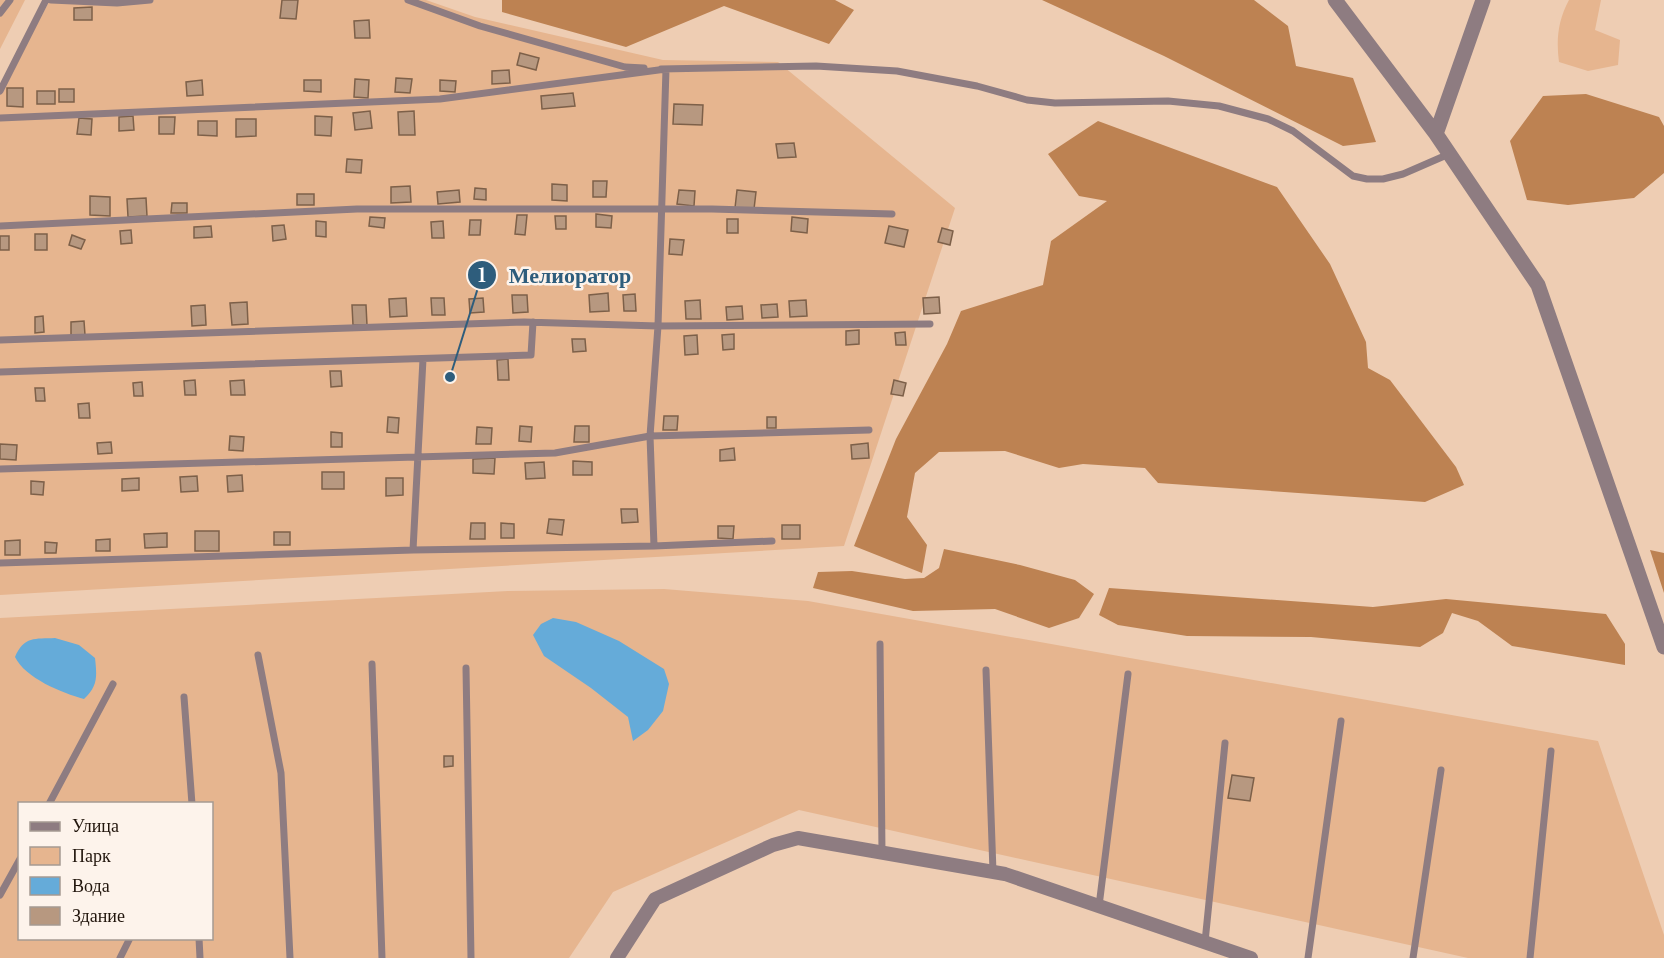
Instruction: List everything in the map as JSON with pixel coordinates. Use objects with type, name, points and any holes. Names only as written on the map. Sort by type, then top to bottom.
[{"type":"street","points":[[1335,0],[1436,134],[1538,285],[1664,647]]},
{"type":"street","points":[[1436,134],[1483,0]]},
{"type":"street","points":[[621,956],[655,899],[773,844],[798,838],[1005,874],[1251,958]]},
{"type":"lane","points":[[0,12],[10,0]]},
{"type":"lane","points":[[0,91],[46,0]]},
{"type":"lane","points":[[51,0],[117,3],[150,0]]},
{"type":"lane","points":[[408,0],[480,26],[625,67],[666,69],[816,66],[897,71],[976,86],[1027,100],[1046,102],[1168,101],[1219,106],[1268,118],[1293,131],[1353,176],[1367,179],[1383,179],[1403,174],[1450,154]]},
{"type":"lane","points":[[0,118],[440,99],[666,69]]},
{"type":"lane","points":[[654,546],[650,436],[658,326],[666,69]]},
{"type":"lane","points":[[0,226],[357,209],[661,211],[712,209],[892,214]]},
{"type":"lane","points":[[0,372],[531,355],[533,322]]},
{"type":"lane","points":[[0,340],[533,322],[658,326],[930,324]]},
{"type":"lane","points":[[413,550],[423,358]]},
{"type":"lane","points":[[0,470],[555,453],[650,436],[869,430]]},
{"type":"lane","points":[[0,563],[772,541]]},
{"type":"lane","points":[[880,644],[882,853]]},
{"type":"lane","points":[[258,655],[282,773],[290,958]]},
{"type":"lane","points":[[372,664],[382,958]]},
{"type":"lane","points":[[466,668],[471,958]]},
{"type":"lane","points":[[986,670],[993,872]]},
{"type":"lane","points":[[1099,906],[1128,674]]},
{"type":"lane","points":[[50,802],[113,684]]},
{"type":"lane","points":[[184,697],[192,802]]},
{"type":"lane","points":[[1308,958],[1341,721]]},
{"type":"lane","points":[[1205,942],[1225,743]]},
{"type":"lane","points":[[1530,958],[1551,751]]},
{"type":"lane","points":[[1413,958],[1441,770]]},
{"type":"lane","points":[[0,896],[18,863]]},
{"type":"lane","points":[[120,958],[129,940]]},
{"type":"lane","points":[[199,940],[200,958]]},
{"type":"green space","points":[[0,0],[25,0],[0,49]]},
{"type":"green space","points":[[50,0],[426,0],[475,17],[663,60],[778,62],[955,208],[844,546],[0,595],[0,93]]},
{"type":"green space","points":[[1569,0],[1601,0],[1595,30],[1620,40],[1618,65],[1588,71],[1559,62],[1559,30],[1562,15]]},
{"type":"green space","points":[[664,589],[808,601],[1598,741],[1664,935],[1664,958],[1468,958],[799,810],[613,892],[569,958],[0,958],[0,618],[508,591]]},
{"type":"shaded area","points":[[502,0],[835,0],[854,10],[829,44],[724,6],[626,47],[502,12]]},
{"type":"shaded area","points":[[1042,0],[1254,0],[1288,26],[1296,66],[1353,78],[1376,142],[1343,146],[1164,56]]},
{"type":"shaded area","points":[[1586,94],[1659,117],[1664,126],[1664,173],[1634,198],[1568,205],[1527,200],[1510,141],[1543,96]]},
{"type":"shaded area","points":[[1098,121],[1277,187],[1330,264],[1366,342],[1368,368],[1390,380],[1456,467],[1464,485],[1425,502],[1158,483],[1145,468],[1083,464],[1059,468],[1005,451],[939,452],[915,473],[907,517],[927,545],[922,573],[854,546],[896,439],[947,344],[961,311],[1043,285],[1051,241],[1107,201],[1079,196],[1048,154]]},
{"type":"shaded area","points":[[944,549],[1020,565],[1075,580],[1094,594],[1079,618],[1049,628],[995,609],[913,611],[813,588],[818,572],[852,571],[905,579],[924,578],[939,568]]},
{"type":"shaded area","points":[[1650,550],[1664,553],[1664,593]]},
{"type":"shaded area","points":[[1109,588],[1373,607],[1446,599],[1606,614],[1625,644],[1625,665],[1512,646],[1478,621],[1452,613],[1443,633],[1420,647],[1311,637],[1187,636],[1118,625],[1099,615]]},
{"type":"water","points":[[553,618],[576,622],[619,641],[664,669],[669,684],[663,711],[648,730],[633,741],[628,717],[544,656],[533,635],[541,624]]},
{"type":"water","points":[[55,638],[79,645],[95,658],[96,680],[92,690],[84,699],[55,689],[35,678],[20,665],[15,657],[26,642]]},
{"type":"building","points":[[282,0],[298,0],[296,19],[280,18]]},
{"type":"building","points":[[92,7],[92,20],[74,20],[74,8]]},
{"type":"building","points":[[369,20],[370,38],[355,38],[354,21]]},
{"type":"building","points":[[520,53],[539,58],[536,70],[517,65]]},
{"type":"building","points":[[509,70],[510,83],[492,84],[492,71]]},
{"type":"building","points":[[396,78],[412,79],[410,93],[395,92]]},
{"type":"building","points":[[355,79],[369,80],[368,98],[354,97]]},
{"type":"building","points":[[202,80],[203,95],[187,96],[186,82]]},
{"type":"building","points":[[304,80],[321,80],[321,92],[304,91]]},
{"type":"building","points":[[440,80],[456,81],[455,92],[440,91]]},
{"type":"building","points":[[7,88],[23,88],[23,107],[7,106]]},
{"type":"building","points":[[59,89],[74,89],[74,102],[59,102]]},
{"type":"building","points":[[37,91],[55,91],[55,104],[37,104]]},
{"type":"building","points":[[573,93],[575,106],[542,109],[541,96]]},
{"type":"building","points":[[674,104],[703,105],[702,125],[673,124]]},
{"type":"building","points":[[370,111],[372,128],[355,130],[353,113]]},
{"type":"building","points":[[414,111],[415,135],[399,135],[398,112]]},
{"type":"building","points":[[133,116],[134,130],[119,131],[119,117]]},
{"type":"building","points":[[315,116],[332,117],[331,136],[315,135]]},
{"type":"building","points":[[159,117],[175,117],[174,134],[159,134]]},
{"type":"building","points":[[79,118],[92,119],[91,135],[77,134]]},
{"type":"building","points":[[236,119],[256,119],[256,136],[236,137]]},
{"type":"building","points":[[198,121],[217,121],[217,136],[198,135]]},
{"type":"building","points":[[794,143],[796,157],[778,158],[776,144]]},
{"type":"building","points":[[347,159],[362,160],[361,173],[346,172]]},
{"type":"building","points":[[593,181],[607,181],[606,197],[593,197]]},
{"type":"building","points":[[552,184],[567,185],[567,201],[552,200]]},
{"type":"building","points":[[410,186],[411,202],[391,203],[391,187]]},
{"type":"building","points":[[475,188],[486,189],[486,200],[474,199]]},
{"type":"building","points":[[459,190],[460,202],[438,204],[437,192]]},
{"type":"building","points":[[679,190],[695,191],[694,206],[677,204]]},
{"type":"building","points":[[737,190],[756,192],[754,209],[735,208]]},
{"type":"building","points":[[297,194],[314,194],[314,205],[297,205]]},
{"type":"building","points":[[90,196],[110,197],[110,216],[90,215]]},
{"type":"building","points":[[146,198],[147,216],[128,217],[127,199]]},
{"type":"building","points":[[172,203],[187,203],[187,213],[171,213]]},
{"type":"building","points":[[596,214],[612,216],[611,228],[596,227]]},
{"type":"building","points":[[517,215],[527,215],[525,235],[515,234]]},
{"type":"building","points":[[555,216],[566,216],[566,229],[556,229]]},
{"type":"building","points":[[370,217],[385,218],[384,228],[369,226]]},
{"type":"building","points":[[792,217],[808,219],[807,233],[791,231]]},
{"type":"building","points":[[727,219],[738,219],[738,233],[727,233]]},
{"type":"building","points":[[470,220],[481,220],[480,235],[469,235]]},
{"type":"building","points":[[316,221],[326,222],[326,237],[316,236]]},
{"type":"building","points":[[443,221],[444,238],[432,238],[431,222]]},
{"type":"building","points":[[284,225],[286,239],[273,241],[272,226]]},
{"type":"building","points":[[211,226],[212,237],[194,238],[194,227]]},
{"type":"building","points":[[889,226],[908,230],[904,247],[885,243]]},
{"type":"building","points":[[942,228],[953,231],[950,245],[938,242]]},
{"type":"building","points":[[131,230],[132,243],[121,244],[120,231]]},
{"type":"building","points":[[35,234],[47,234],[47,250],[35,250]]},
{"type":"building","points":[[72,235],[85,240],[81,249],[69,245]]},
{"type":"building","points":[[0,236],[9,236],[9,250],[0,250]]},
{"type":"building","points":[[670,239],[684,240],[682,255],[669,254]]},
{"type":"building","points":[[608,293],[609,311],[590,312],[589,295]]},
{"type":"building","points":[[635,294],[636,311],[624,311],[623,295]]},
{"type":"building","points":[[512,295],[527,295],[528,312],[513,313]]},
{"type":"building","points":[[939,297],[940,313],[924,314],[923,298]]},
{"type":"building","points":[[406,298],[407,316],[390,317],[389,299]]},
{"type":"building","points":[[431,298],[444,298],[445,315],[432,315]]},
{"type":"building","points":[[483,298],[484,312],[470,313],[469,299]]},
{"type":"building","points":[[700,300],[701,319],[686,319],[685,301]]},
{"type":"building","points":[[806,300],[807,316],[790,317],[789,301]]},
{"type":"building","points":[[247,302],[248,324],[232,325],[230,303]]},
{"type":"building","points":[[777,304],[778,317],[762,318],[761,305]]},
{"type":"building","points":[[205,305],[206,325],[192,326],[191,306]]},
{"type":"building","points":[[352,305],[366,305],[367,325],[353,325]]},
{"type":"building","points":[[742,306],[743,319],[727,320],[726,307]]},
{"type":"building","points":[[43,316],[44,332],[35,333],[35,317]]},
{"type":"building","points":[[84,321],[85,335],[71,335],[71,322]]},
{"type":"building","points":[[859,330],[859,344],[846,345],[846,331]]},
{"type":"building","points":[[905,332],[906,345],[896,345],[895,333]]},
{"type":"building","points":[[734,334],[734,349],[723,350],[722,335]]},
{"type":"building","points":[[697,335],[698,354],[685,355],[684,336]]},
{"type":"building","points":[[572,339],[585,339],[586,351],[573,352]]},
{"type":"building","points":[[508,359],[509,380],[498,380],[497,360]]},
{"type":"building","points":[[330,371],[341,371],[342,386],[331,387]]},
{"type":"building","points":[[195,380],[196,395],[185,395],[184,381]]},
{"type":"building","points":[[244,380],[245,395],[231,395],[230,381]]},
{"type":"building","points":[[894,380],[906,383],[903,396],[891,394]]},
{"type":"building","points":[[142,382],[143,396],[134,396],[133,383]]},
{"type":"building","points":[[35,388],[44,388],[45,401],[36,401]]},
{"type":"building","points":[[89,403],[90,418],[79,418],[78,404]]},
{"type":"building","points":[[664,416],[678,416],[677,430],[663,430]]},
{"type":"building","points":[[388,417],[399,418],[398,433],[387,432]]},
{"type":"building","points":[[767,417],[776,417],[776,428],[767,428]]},
{"type":"building","points":[[520,426],[532,427],[531,442],[519,441]]},
{"type":"building","points":[[575,426],[589,426],[589,442],[574,442]]},
{"type":"building","points":[[477,427],[492,428],[491,444],[476,444]]},
{"type":"building","points":[[331,432],[342,433],[342,447],[331,447]]},
{"type":"building","points":[[230,436],[244,437],[243,451],[229,450]]},
{"type":"building","points":[[111,442],[112,453],[98,454],[97,443]]},
{"type":"building","points":[[868,443],[869,458],[852,459],[851,445]]},
{"type":"building","points":[[0,444],[17,445],[16,460],[0,459]]},
{"type":"building","points":[[734,448],[735,460],[720,461],[720,450]]},
{"type":"building","points":[[495,458],[494,474],[473,473],[473,459]]},
{"type":"building","points":[[573,461],[592,462],[592,475],[573,475]]},
{"type":"building","points":[[544,462],[545,478],[526,479],[525,463]]},
{"type":"building","points":[[322,472],[344,472],[344,489],[322,489]]},
{"type":"building","points":[[242,475],[243,491],[228,492],[227,476]]},
{"type":"building","points":[[197,476],[198,491],[181,492],[180,477]]},
{"type":"building","points":[[139,478],[139,490],[122,491],[122,479]]},
{"type":"building","points":[[386,478],[403,478],[403,495],[386,496]]},
{"type":"building","points":[[31,481],[44,482],[43,495],[31,494]]},
{"type":"building","points":[[621,509],[637,509],[638,522],[622,523]]},
{"type":"building","points":[[549,519],[564,520],[562,535],[547,533]]},
{"type":"building","points":[[471,523],[485,523],[485,539],[470,539]]},
{"type":"building","points":[[501,523],[514,524],[514,538],[501,538]]},
{"type":"building","points":[[782,525],[800,525],[800,539],[782,539]]},
{"type":"building","points":[[718,526],[734,526],[733,539],[718,538]]},
{"type":"building","points":[[195,531],[219,531],[219,551],[195,551]]},
{"type":"building","points":[[274,532],[290,532],[290,545],[274,545]]},
{"type":"building","points":[[167,533],[167,547],[145,548],[144,534]]},
{"type":"building","points":[[110,539],[110,551],[96,551],[96,540]]},
{"type":"building","points":[[20,540],[20,555],[5,555],[5,541]]},
{"type":"building","points":[[45,542],[57,543],[56,553],[45,553]]},
{"type":"building","points":[[444,756],[453,756],[453,766],[444,767]]},
{"type":"building","points":[[1232,775],[1254,778],[1250,801],[1228,798]]},
{"type":"place","name":"Мелиоратор","points":[[450,377]]}]
